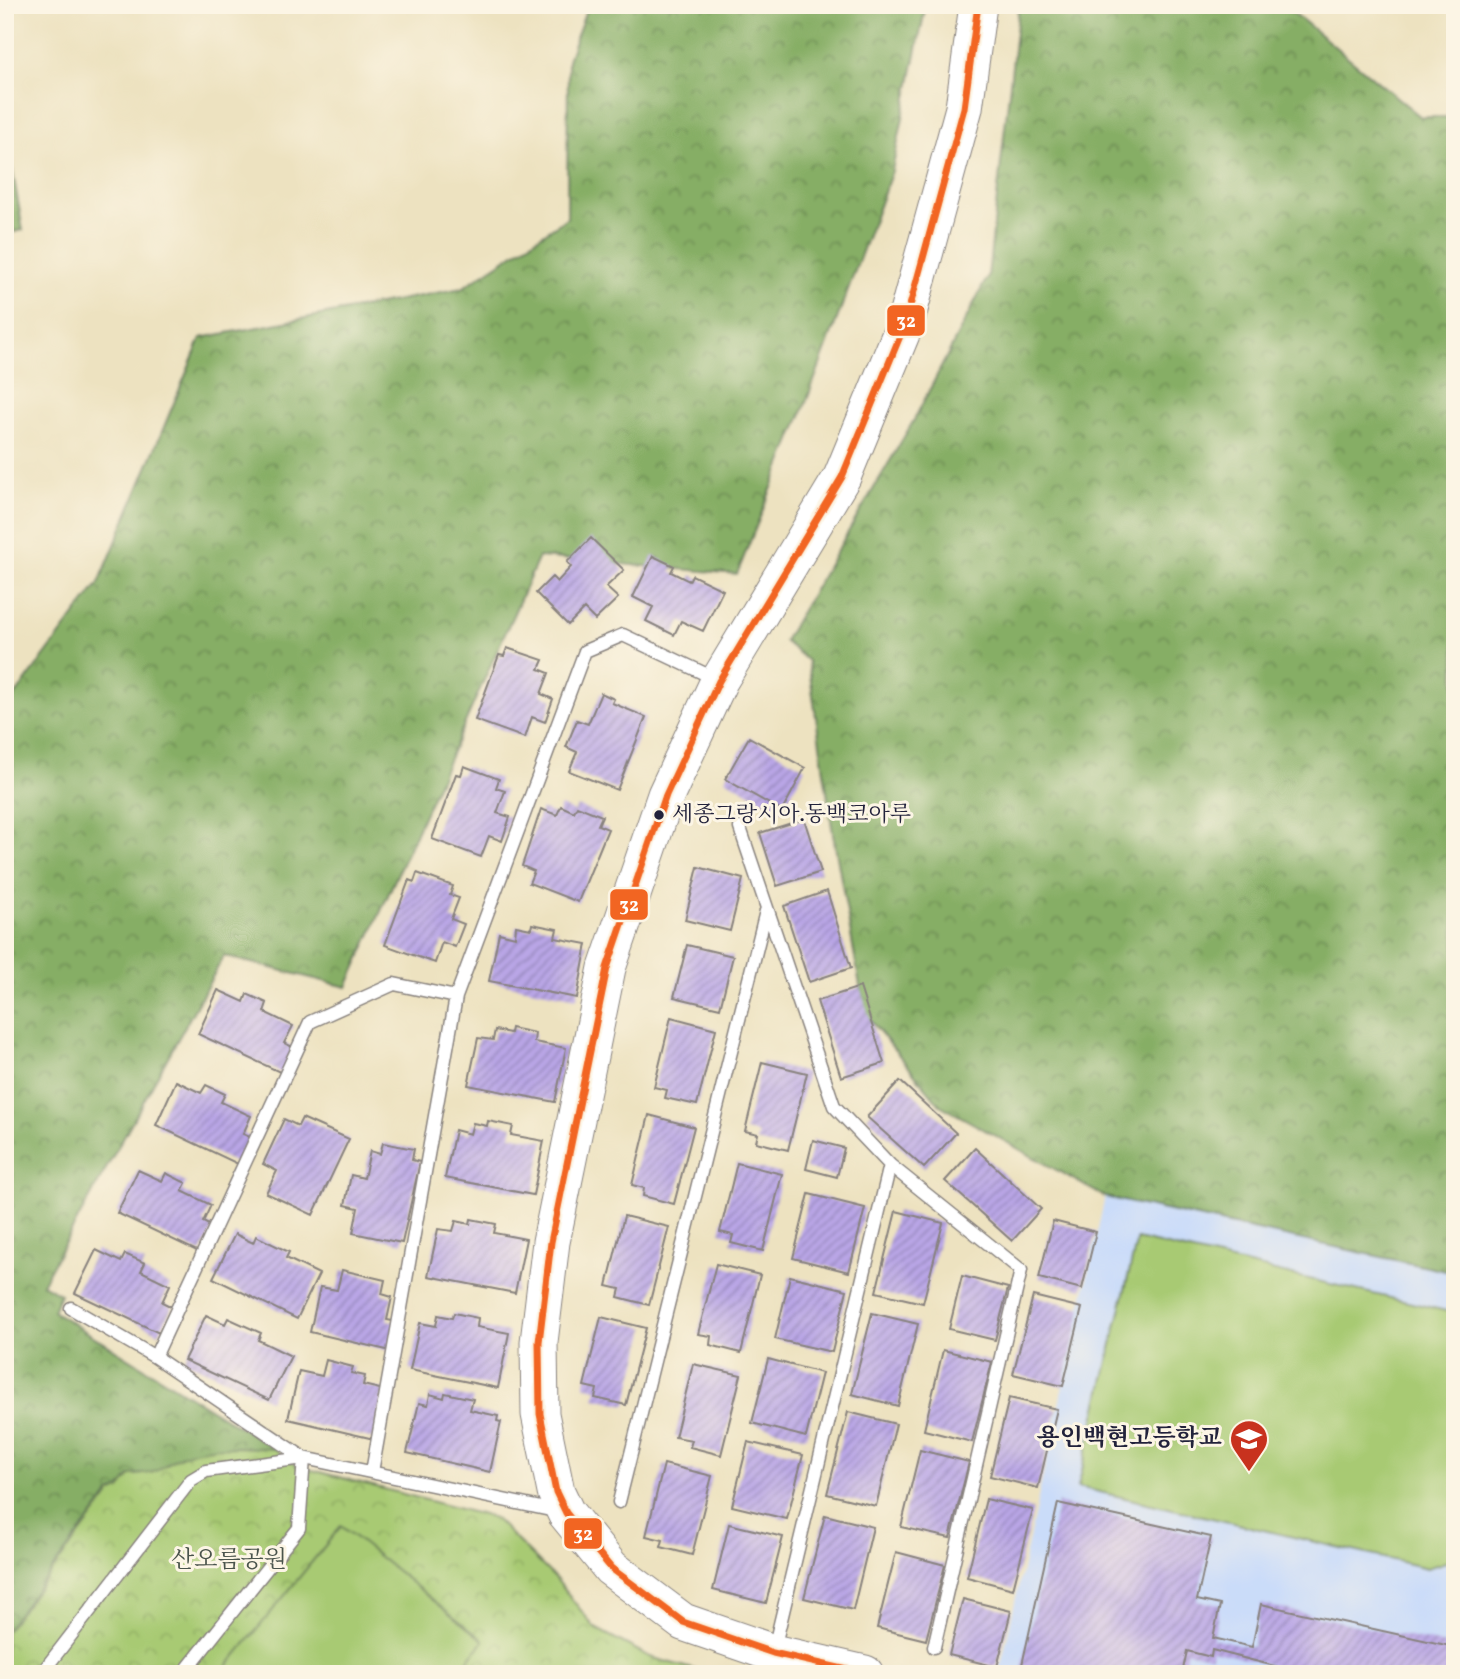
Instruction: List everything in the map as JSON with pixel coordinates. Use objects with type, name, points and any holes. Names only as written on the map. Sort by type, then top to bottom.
[{"type":"street","points":[[865,1674],[773,1653],[683,1622],[611,1568],[566,1513],[556,1492],[540,1414],[539,1342],[551,1242],[607,968],[666,795],[719,681],[842,477],[905,324],[964,108],[978,5]]},
{"type":"lane","points":[[372,1472],[456,997],[585,651],[623,635],[719,681]]},
{"type":"lane","points":[[740,828],[834,1106],[890,1165],[1021,1270],[934,1647]]},
{"type":"lane","points":[[619,1502],[766,911]]},
{"type":"lane","points":[[155,1357],[310,1022],[394,984],[456,997]]},
{"type":"lane","points":[[773,1653],[890,1165]]},
{"type":"lane","points":[[71,1308],[155,1357],[304,1458]]},
{"type":"lane","points":[[41,1674],[191,1480],[206,1471],[304,1458],[566,1513]]},
{"type":"lane","points":[[183,1674],[299,1528],[304,1458]]},
{"type":"shaded area","name":"용인백현고등학교","points":[[1105,1197],[1455,1273],[1455,1674],[999,1674]]},
{"type":"green space","points":[[588,5],[926,5],[892,171],[804,408],[737,574],[539,557],[347,987],[224,956],[42,1284],[60,1294],[53,1311],[275,1449],[236,1447],[179,1457],[155,1474],[131,1475],[120,1489],[110,1493],[5,1632],[5,709],[99,583],[201,338],[462,288],[567,218],[568,60]]},
{"type":"green space","points":[[1019,5],[1284,5],[1421,117],[1455,117],[1455,1273],[1105,1197],[940,1105],[865,1014],[833,834],[808,661],[784,641],[914,420],[988,276]]},
{"type":"green space","points":[[5,128],[23,230],[5,234]]},
{"type":"green space","points":[[1137,1239],[1455,1313],[1455,1548],[1452,1560],[1427,1568],[1078,1487]]},
{"type":"green space","name":"산오름공원","points":[[208,1448],[275,1449],[297,1466],[494,1518],[556,1579],[595,1628],[650,1657],[710,1674],[5,1674],[5,1632],[111,1493],[120,1489],[131,1475],[155,1471],[188,1453]]},
{"type":"green space","points":[[341,1526],[484,1641],[457,1674],[221,1674]]},
{"type":"building","points":[[591,538],[624,570],[606,587],[618,598],[595,620],[584,609],[568,625],[536,593],[552,577],[557,582],[571,567],[567,562]]},
{"type":"building","points":[[653,556],[674,566],[671,572],[689,581],[692,575],[723,590],[703,631],[681,621],[674,635],[646,621],[653,607],[633,597]]},
{"type":"building","points":[[507,648],[543,660],[539,669],[549,673],[541,694],[553,699],[545,722],[532,717],[525,738],[475,720],[499,655],[504,656]]},
{"type":"building","points":[[601,693],[614,699],[612,703],[646,717],[617,790],[569,771],[577,752],[566,747],[577,720],[588,724]]},
{"type":"building","points":[[749,737],[805,768],[782,811],[725,779]]},
{"type":"building","points":[[464,766],[499,779],[496,788],[505,791],[497,813],[510,817],[502,841],[489,836],[481,857],[432,839],[456,774],[461,775]]},
{"type":"building","points":[[561,806],[574,812],[577,806],[602,816],[598,825],[608,829],[578,902],[529,883],[534,871],[522,866],[541,809],[557,815]]},
{"type":"building","points":[[804,819],[821,872],[777,886],[760,833]]},
{"type":"building","points":[[698,867],[743,879],[730,931],[685,920]]},
{"type":"building","points":[[417,873],[453,886],[450,895],[459,898],[451,919],[464,924],[455,947],[442,942],[435,963],[385,945],[409,880],[414,882]]},
{"type":"building","points":[[827,891],[851,968],[809,982],[784,906]]},
{"type":"building","points":[[532,924],[557,929],[555,938],[587,944],[577,998],[489,981],[499,933],[515,937],[516,926],[531,929]]},
{"type":"building","points":[[687,945],[733,956],[720,1008],[674,997]]},
{"type":"building","points":[[860,987],[884,1063],[841,1077],[817,1001]]},
{"type":"building","points":[[218,990],[244,1002],[247,994],[267,1003],[264,1012],[293,1026],[284,1043],[295,1048],[282,1073],[198,1034]]},
{"type":"building","points":[[671,1017],[716,1029],[697,1105],[665,1098],[667,1090],[654,1087]]},
{"type":"building","points":[[511,1028],[535,1033],[534,1042],[566,1048],[555,1102],[468,1085],[478,1038],[493,1040],[495,1030],[510,1033]]},
{"type":"building","points":[[762,1062],[807,1073],[788,1150],[756,1142],[758,1134],[745,1131]]},
{"type":"building","points":[[176,1081],[201,1093],[206,1085],[225,1094],[221,1102],[251,1116],[243,1134],[252,1138],[240,1165],[156,1125]]},
{"type":"building","points":[[900,1081],[956,1133],[924,1168],[867,1117]]},
{"type":"building","points":[[649,1115],[694,1127],[674,1204],[643,1196],[644,1188],[632,1185]]},
{"type":"building","points":[[302,1118],[349,1139],[313,1215],[266,1193],[277,1171],[263,1164],[284,1119],[298,1126]]},
{"type":"building","points":[[488,1121],[513,1126],[511,1135],[544,1141],[533,1195],[445,1178],[455,1130],[470,1134],[473,1123],[487,1126]]},
{"type":"building","points":[[813,1140],[844,1148],[837,1177],[806,1169]]},
{"type":"building","points":[[383,1143],[414,1149],[412,1160],[420,1162],[402,1243],[353,1233],[358,1208],[345,1205],[351,1175],[364,1178],[370,1151],[380,1154]]},
{"type":"building","points":[[975,1148],[1041,1209],[1012,1241],[945,1181]]},
{"type":"building","points":[[737,1163],[782,1174],[763,1251],[731,1243],[733,1235],[720,1232]]},
{"type":"building","points":[[138,1170],[162,1181],[166,1173],[186,1183],[182,1191],[211,1205],[203,1222],[213,1227],[201,1253],[117,1213]]},
{"type":"building","points":[[809,1194],[865,1208],[849,1272],[793,1258]]},
{"type":"building","points":[[896,1211],[943,1223],[923,1303],[876,1292]]},
{"type":"building","points":[[624,1216],[669,1227],[649,1305],[618,1297],[620,1289],[607,1286]]},
{"type":"building","points":[[471,1219],[496,1224],[494,1233],[526,1239],[515,1293],[428,1276],[438,1229],[453,1231],[456,1221],[470,1224]]},
{"type":"building","points":[[1053,1221],[1096,1232],[1082,1289],[1039,1278]]},
{"type":"building","points":[[235,1234],[253,1243],[256,1236],[289,1252],[286,1258],[319,1274],[297,1319],[213,1278]]},
{"type":"building","points":[[96,1250],[121,1262],[125,1254],[145,1263],[141,1271],[170,1285],[162,1302],[172,1307],[159,1333],[75,1293]]},
{"type":"building","points":[[716,1264],[760,1275],[741,1353],[710,1345],[711,1336],[698,1334]]},
{"type":"building","points":[[342,1270],[385,1280],[382,1294],[392,1297],[387,1320],[398,1322],[391,1351],[310,1332],[320,1287],[337,1290]]},
{"type":"building","points":[[790,1276],[847,1290],[832,1352],[775,1339]]},
{"type":"building","points":[[962,1276],[1008,1288],[995,1340],[949,1329]]},
{"type":"building","points":[[1033,1296],[1082,1308],[1063,1386],[1013,1374]]},
{"type":"building","points":[[454,1313],[478,1318],[477,1327],[509,1333],[498,1388],[410,1370],[420,1323],[436,1326],[438,1315],[452,1318]]},
{"type":"building","points":[[872,1313],[918,1324],[898,1406],[852,1394]]},
{"type":"building","points":[[206,1315],[225,1324],[228,1318],[261,1333],[258,1340],[291,1356],[269,1400],[184,1360]]},
{"type":"building","points":[[601,1317],[646,1328],[626,1405],[595,1398],[597,1389],[584,1386]]},
{"type":"building","points":[[943,1350],[992,1362],[972,1442],[924,1430]]},
{"type":"building","points":[[768,1359],[822,1373],[806,1437],[752,1423]]},
{"type":"building","points":[[326,1360],[353,1367],[351,1373],[365,1376],[363,1385],[384,1390],[374,1439],[288,1419],[299,1371],[322,1376]]},
{"type":"building","points":[[693,1364],[741,1375],[721,1455],[690,1447],[692,1440],[675,1437]]},
{"type":"building","points":[[445,1393],[473,1399],[470,1410],[498,1416],[497,1421],[501,1422],[490,1472],[407,1453],[419,1403],[428,1405],[430,1394],[444,1398]]},
{"type":"building","points":[[1009,1398],[1057,1409],[1038,1488],[990,1476]]},
{"type":"building","points":[[848,1412],[896,1424],[876,1506],[827,1494]]},
{"type":"building","points":[[748,1442],[803,1455],[787,1519],[732,1506]]},
{"type":"building","points":[[920,1450],[969,1462],[950,1538],[901,1527]]},
{"type":"building","points":[[664,1464],[712,1476],[692,1555],[661,1547],[663,1540],[646,1536]]},
{"type":"building","points":[[986,1499],[1033,1510],[1013,1589],[967,1577]]},
{"type":"building","points":[[1058,1503],[1211,1537],[1197,1600],[1220,1605],[1213,1638],[1252,1647],[1261,1604],[1455,1647],[1455,1674],[1306,1674],[1212,1650],[1211,1657],[1187,1651],[1182,1674],[1020,1674]]},
{"type":"building","points":[[825,1515],[873,1527],[853,1610],[804,1598]]},
{"type":"building","points":[[729,1524],[783,1537],[766,1603],[713,1590]]},
{"type":"building","points":[[896,1552],[945,1565],[926,1640],[877,1628]]},
{"type":"building","points":[[963,1599],[1011,1611],[997,1667],[949,1655]]},
{"type":"transit line","name":"32","points":[[865,1674],[773,1653],[683,1622],[611,1568],[566,1513],[556,1492],[540,1414],[539,1342],[551,1242],[607,968],[666,795],[719,681],[842,477],[905,324],[964,108],[978,5]]},
{"type":"place","name":"세종그랑시아.동백코아루","points":[[659,815]]},
{"type":"place","name":"용인백현고등학교","points":[[1249,1473]]}]
